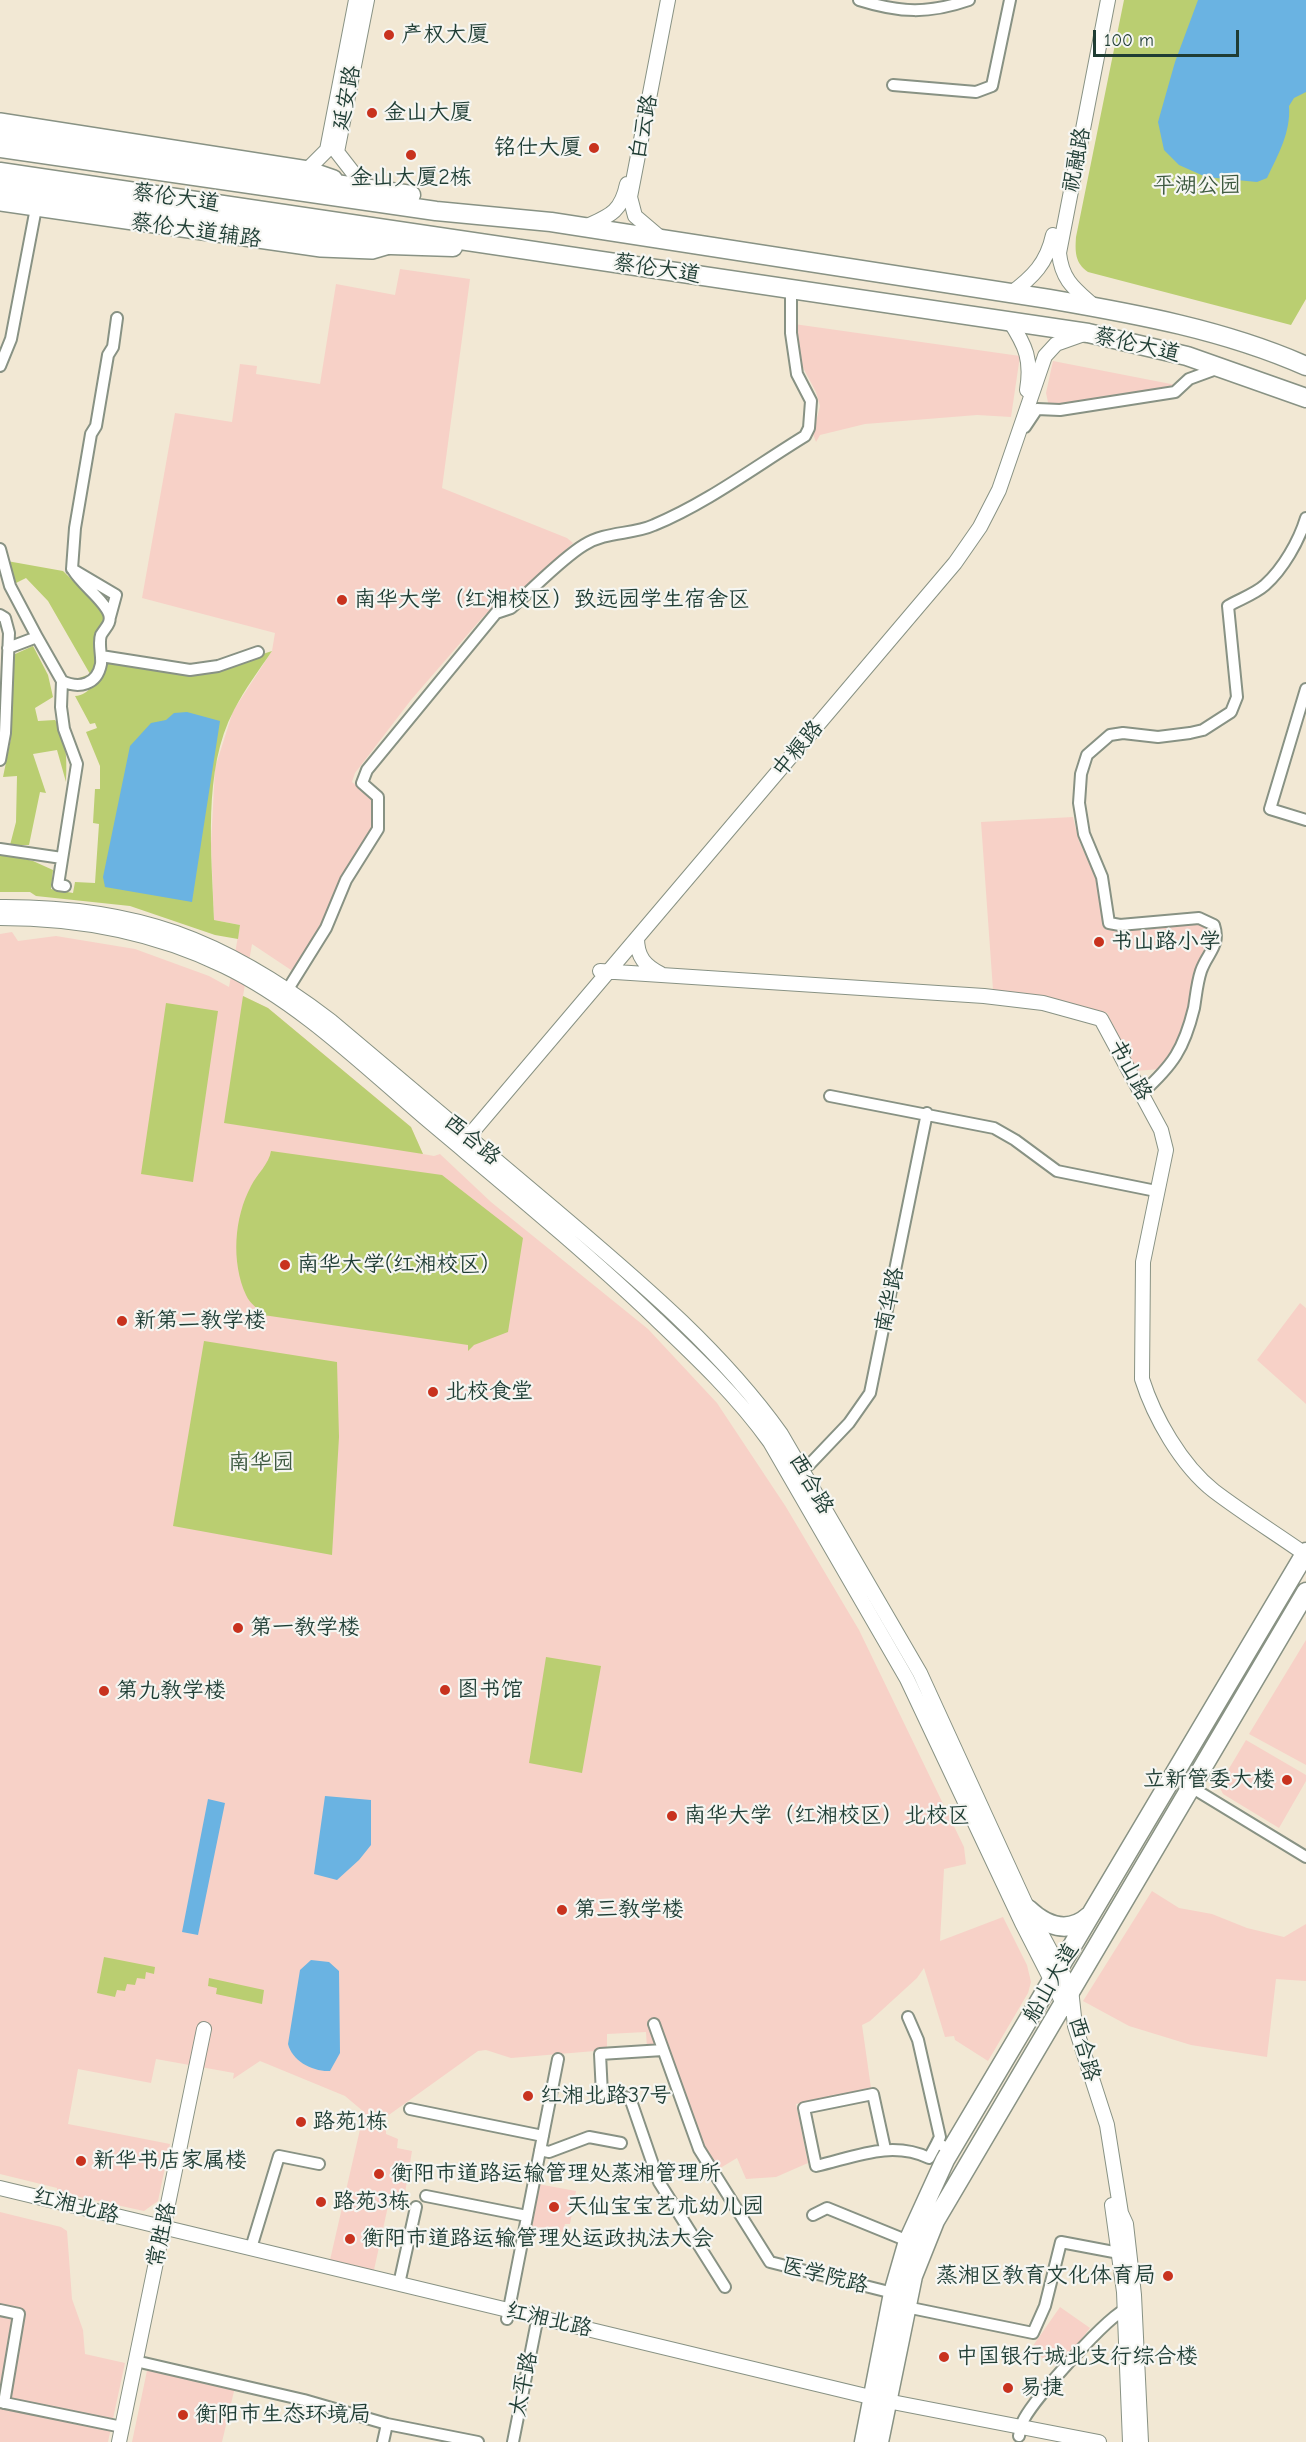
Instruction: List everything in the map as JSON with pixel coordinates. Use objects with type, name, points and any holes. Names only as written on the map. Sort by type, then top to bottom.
[{"type":"highway","points":[[0,135],[476,205],[551,222]]},
{"type":"highway","name":"蔡伦大道","points":[[0,148],[436,211],[551,222],[1095,307],[1250,344],[1305,363]]},
{"type":"highway","name":"蔡伦大道","points":[[0,172],[1088,333],[1158,348],[1306,398]]},
{"type":"highway","points":[[0,189],[391,245],[421,248],[510,247]]},
{"type":"highway","name":"船山大道","points":[[879,2442],[879,2404],[893,2293],[908,2241],[944,2147],[1026,2024],[1305,1553]]},
{"type":"highway","name":"船山大道","points":[[864,2442],[879,2404],[923,2246],[935,2221],[1306,1592]]},
{"type":"highway","points":[[1025,1916],[1058,1927],[1075,1926],[1092,1913]]},
{"type":"main road","name":"延安路","points":[[308,169],[327,150],[357,0]]},
{"type":"main road","name":"延安路","points":[[365,188],[337,152],[367,0]]},
{"type":"main road","name":"白云路","points":[[584,228],[616,212],[625,196],[666,0]]},
{"type":"main road","name":"白云路","points":[[664,240],[635,216],[630,197],[666,0]]},
{"type":"main road","name":"祝融路","points":[[1010,294],[1041,268],[1050,251],[1102,1]]},
{"type":"main road","name":"祝融路","points":[[1095,307],[1070,284],[1061,270],[1059,253],[1102,1]]},
{"type":"main road","points":[[0,121],[308,169],[365,188]]},
{"type":"main road","name":"蔡伦大道辅路","points":[[0,203],[321,249],[372,251],[391,245]]},
{"type":"main road","name":"中粮路","points":[[461,1139],[950,561],[975,525],[994,489],[1016,431],[1030,369],[1027,354],[1009,320]]},
{"type":"main road","name":"中粮路","points":[[604,971],[637,938],[955,563],[980,526],[999,490],[1021,432],[1045,356],[1056,344],[1088,333]]},
{"type":"main road","name":"西合路","points":[[0,907],[73,909],[116,915],[159,927],[230,954],[288,988],[461,1139]]},
{"type":"main road","name":"西合路","points":[[0,918],[60,921],[112,928],[154,938],[224,966],[271,993],[461,1139],[642,1286],[712,1352],[760,1405],[781,1434],[920,1673],[1025,1916],[1067,1994],[1099,2126],[1123,2257],[1130,2308],[1141,2442]]},
{"type":"main road","points":[[637,938],[641,959],[651,969],[663,975]]},
{"type":"main road","name":"书山路","points":[[604,971],[984,996],[1043,1002],[1101,1019],[1142,1093],[1164,1139],[1166,1150],[1143,1262],[1142,1378],[1146,1391],[1183,1456],[1212,1489],[1305,1553]]},
{"type":"main road","points":[[1025,1916],[1041,1975],[1039,1992],[1026,2024]]},
{"type":"main road","name":"常胜路","points":[[119,2442],[166,2233],[208,2029]]},
{"type":"main road","name":"红湘北路","points":[[0,2188],[166,2233],[251,2248],[399,2284],[508,2315],[536,2326],[879,2404],[1020,2432],[1099,2442]]},
{"type":"main road","name":"红湘北路","points":[[0,2196],[166,2233],[879,2404]]},
{"type":"main road","name":"常胜路","points":[[128,2442],[166,2233]]},
{"type":"main road","name":"西合路","points":[[1130,2308],[1130,2442]]},
{"type":"main road","name":"红湘北路","points":[[1020,2432],[1049,2442]]},
{"type":"street","points":[[859,0],[906,11],[941,10],[969,0]]},
{"type":"street","points":[[893,85],[976,92],[992,86],[1010,0]]},
{"type":"street","points":[[0,366],[36,208]]},
{"type":"street","points":[[288,988],[326,928],[346,880],[378,829],[378,797],[362,783],[367,770],[496,613],[511,608],[585,544],[621,531],[636,532],[685,510],[805,436],[809,428],[811,401],[797,374],[790,333],[791,289]]},
{"type":"street","points":[[110,617],[106,609],[81,583],[72,569],[75,528],[91,434],[96,426],[117,318]]},
{"type":"street","points":[[1021,432],[1037,409],[1060,410],[1174,392],[1189,379],[1220,368]]},
{"type":"street","points":[[1142,1093],[1170,1067],[1185,1039],[1200,973],[1215,946],[1217,935],[1214,925],[1199,918],[1120,925],[1109,923],[1102,877],[1084,834],[1079,803],[1081,774],[1087,755],[1110,735],[1123,733],[1158,736],[1191,733],[1203,730],[1231,712],[1237,697],[1228,606],[1263,586],[1278,571],[1301,533],[1306,518]]},
{"type":"street","points":[[0,549],[10,586],[62,681],[69,685],[88,684],[101,665],[101,637],[108,625],[116,595],[72,569]]},
{"type":"street","points":[[0,615],[5,618],[7,625],[8,648],[4,680],[5,734],[0,760]]},
{"type":"street","points":[[8,648],[37,637]]},
{"type":"street","points":[[101,656],[190,670],[218,666],[258,652]]},
{"type":"street","points":[[62,681],[61,707],[64,729],[77,764],[58,885],[65,886]]},
{"type":"street","points":[[1306,689],[1270,809],[1306,820]]},
{"type":"street","points":[[0,849],[62,858]]},
{"type":"street","points":[[830,1096],[927,1113],[994,1128],[1057,1172],[1156,1191]]},
{"type":"street","name":"南华路","points":[[809,1465],[849,1423],[870,1393],[927,1113]]},
{"type":"street","points":[[1191,1787],[1306,1857]]},
{"type":"street","points":[[885,2150],[873,2094],[804,2108],[816,2166],[885,2150],[905,2149],[929,2158],[944,2147],[918,2040],[908,2017]]},
{"type":"street","name":"医学院路","points":[[654,2024],[699,2148],[770,2262],[893,2293]]},
{"type":"street","points":[[663,2050],[600,2054],[602,2094],[630,2098],[659,2182],[724,2288]]},
{"type":"street","points":[[508,2315],[558,2059]]},
{"type":"street","points":[[410,2109],[543,2136]]},
{"type":"street","points":[[540,2150],[549,2152],[590,2137],[621,2143]]},
{"type":"street","points":[[251,2248],[279,2156],[318,2164]]},
{"type":"street","points":[[426,2196],[527,2216]]},
{"type":"street","points":[[399,2284],[416,2207]]},
{"type":"street","points":[[813,2215],[827,2208],[908,2241]]},
{"type":"street","points":[[906,2307],[1033,2333],[1046,2307],[1061,2242],[1123,2257]]},
{"type":"street","points":[[1020,2432],[1023,2420],[1058,2375],[1112,2318],[1130,2308]]},
{"type":"street","points":[[0,2310],[19,2314],[2,2402],[122,2427]]},
{"type":"street","name":"太平路","points":[[513,2442],[536,2326]]},
{"type":"street","points":[[144,2362],[304,2400],[387,2424],[478,2442]]},
{"type":"street","points":[[383,2442],[387,2424]]},
{"type":"shaded area","name":"南华大学(红湘校区)","points":[[400,269],[470,279],[442,488],[567,538],[573,543],[514,599],[493,607],[481,619],[411,700],[355,773],[352,782],[375,800],[374,826],[323,928],[294,972],[252,944],[243,996],[268,1008],[411,1127],[423,1154],[434,1156],[440,1154],[491,1202],[648,1329],[717,1403],[786,1507],[859,1630],[964,1847],[966,1864],[944,1869],[940,1941],[1003,1917],[1027,1965],[1031,1982],[1028,1993],[988,2061],[955,2040],[954,2036],[945,2037],[924,1968],[917,1978],[870,2021],[862,2025],[871,2088],[796,2104],[808,2163],[776,2177],[746,2179],[737,2158],[717,2170],[703,2146],[667,2047],[647,2048],[646,2032],[607,2034],[607,2050],[511,2058],[486,2050],[478,2051],[386,2117],[386,2134],[398,2139],[397,2148],[412,2151],[404,2199],[390,2197],[374,2270],[330,2260],[364,2112],[345,2096],[260,2061],[233,2079],[234,2073],[156,2059],[151,2083],[78,2069],[68,2124],[170,2144],[158,2201],[144,2211],[57,2192],[57,2188],[0,2174],[0,934],[12,932],[18,941],[56,936],[135,949],[209,976],[229,987],[240,925],[214,920],[211,844],[215,768],[233,711],[272,651],[275,633],[142,598],[175,413],[232,422],[240,364],[257,366],[256,374],[320,384],[336,284],[395,295]]},
{"type":"shaded area","points":[[794,324],[1020,356],[1011,417],[977,415],[865,424],[820,435],[816,442],[813,434],[820,406],[816,392],[800,362]]},
{"type":"shaded area","points":[[1053,361],[1176,385],[1151,392],[1049,407],[1046,393]]},
{"type":"shaded area","name":"书山路小学","points":[[1073,817],[1079,841],[1099,885],[1105,927],[1118,930],[1191,923],[1201,924],[1209,932],[1208,947],[1182,1036],[1161,1069],[1135,1071],[1107,1013],[1054,999],[993,990],[981,822]]},
{"type":"shaded area","points":[[1300,1303],[1306,1308],[1306,1404],[1257,1360]]},
{"type":"shaded area","points":[[1306,1640],[1306,1765],[1249,1734]]},
{"type":"shaded area","name":"立新管委大楼","points":[[1246,1740],[1306,1775],[1306,1781],[1279,1828],[1223,1794],[1220,1788],[1221,1782]]},
{"type":"shaded area","points":[[1152,1891],[1179,1908],[1212,1914],[1247,1928],[1284,1937],[1306,1924],[1306,1981],[1276,1979],[1267,2057],[1191,2045],[1129,2026],[1083,2001]]},
{"type":"shaded area","name":"天仙宝宝艺术幼儿园","points":[[538,2184],[576,2191],[570,2224],[565,2224],[563,2232],[530,2226]]},
{"type":"shaded area","points":[[0,2212],[61,2227],[67,2231],[72,2299],[83,2330],[85,2354],[125,2363],[108,2442],[0,2442]]},
{"type":"shaded area","points":[[1060,2307],[1090,2328],[1059,2368],[1030,2350]]},
{"type":"shaded area","name":"衡阳市生态环境局","points":[[148,2366],[235,2387],[222,2442],[132,2442]]},
{"type":"green space","name":"平湖公园","points":[[1124,0],[1306,0],[1306,299],[1291,325],[1088,272],[1078,261],[1076,237]]},
{"type":"green space","points":[[7,561],[63,571],[104,611],[108,618],[92,678],[71,681],[90,674],[48,601],[26,578],[14,584]]},
{"type":"green space","points":[[33,646],[48,675],[53,697],[35,708],[38,721],[55,720],[59,727],[65,750],[66,782],[57,750],[33,754],[46,793],[40,792],[29,845],[10,845],[16,822],[17,776],[3,777],[11,738],[13,655]]},
{"type":"green space","points":[[272,651],[234,710],[217,759],[213,785],[211,840],[214,920],[240,925],[238,939],[215,935],[130,906],[36,896],[30,892],[0,892],[0,853],[33,861],[53,870],[51,889],[73,893],[75,882],[95,883],[99,824],[93,823],[95,789],[100,789],[100,766],[86,732],[97,728],[95,723],[90,724],[75,696],[90,689],[106,662],[201,674]]},
{"type":"green space","points":[[243,996],[268,1008],[411,1127],[423,1154],[224,1123]]},
{"type":"green space","points":[[166,1003],[218,1011],[193,1182],[141,1174]]},
{"type":"green space","points":[[271,1151],[442,1175],[523,1238],[508,1332],[474,1345],[468,1351],[468,1345],[263,1315],[248,1298],[241,1282],[236,1240],[245,1199]]},
{"type":"green space","name":"南华园","points":[[204,1341],[337,1362],[339,1437],[332,1555],[173,1526]]},
{"type":"green space","points":[[546,1657],[601,1666],[582,1773],[529,1763]]},
{"type":"green space","points":[[104,1957],[155,1967],[154,1974],[146,1972],[145,1979],[137,1978],[135,1985],[127,1984],[125,1991],[117,1990],[115,1997],[97,1993]]},
{"type":"green space","points":[[209,1978],[264,1990],[262,2004],[216,1994],[217,1988],[208,1986]]},
{"type":"water","points":[[1198,0],[1306,0],[1306,92],[1294,98],[1289,106],[1288,125],[1279,152],[1267,178],[1257,182],[1206,177],[1179,165],[1164,150],[1158,122],[1175,62]]},
{"type":"water","points":[[187,712],[220,721],[192,902],[105,887],[103,877],[130,746],[151,723],[166,720],[174,713]]},
{"type":"water","points":[[325,1796],[371,1800],[371,1845],[359,1860],[337,1880],[314,1874]]},
{"type":"water","points":[[208,1799],[225,1803],[198,1935],[182,1932]]},
{"type":"water","points":[[311,1960],[329,1962],[339,1971],[340,2053],[330,2071],[317,2070],[304,2064],[294,2056],[288,2044],[300,1970]]},
{"type":"place","name":"产权大厦","points":[[389,35]]},
{"type":"place","name":"金山大厦","points":[[372,113]]},
{"type":"place","name":"铭仕大厦","points":[[594,148]]},
{"type":"place","name":"金山大厦2栋","points":[[411,155]]},
{"type":"place","name":"南华大学（红湘校区）致远园学生宿舍区","points":[[342,600]]},
{"type":"place","name":"书山路小学","points":[[1099,942]]},
{"type":"place","name":"南华大学(红湘校区)","points":[[285,1265]]},
{"type":"place","name":"新第二教学楼","points":[[122,1321]]},
{"type":"place","name":"北校食堂","points":[[433,1392]]},
{"type":"place","name":"第一教学楼","points":[[238,1628]]},
{"type":"place","name":"图书馆","points":[[445,1690]]},
{"type":"place","name":"第九教学楼","points":[[104,1691]]},
{"type":"place","name":"立新管委大楼","points":[[1287,1780]]},
{"type":"place","name":"南华大学（红湘校区）北校区","points":[[672,1816]]},
{"type":"place","name":"第三教学楼","points":[[562,1910]]},
{"type":"place","name":"红湘北路37号","points":[[528,2096]]},
{"type":"place","name":"路苑1栋","points":[[301,2122]]},
{"type":"place","name":"新华书店家属楼","points":[[81,2161]]},
{"type":"place","name":"衡阳市道路运输管理处蒸湘管理所","points":[[379,2174]]},
{"type":"place","name":"路苑3栋","points":[[321,2202]]},
{"type":"place","name":"天仙宝宝艺术幼儿园","points":[[554,2207]]},
{"type":"place","name":"衡阳市道路运输管理处运政执法大会","points":[[350,2239]]},
{"type":"place","name":"蒸湘区教育文化体育局","points":[[1168,2276]]},
{"type":"place","name":"中国银行城北支行综合楼","points":[[944,2357]]},
{"type":"place","name":"易捷","points":[[1008,2388]]},
{"type":"place","name":"衡阳市生态环境局","points":[[183,2415]]}]
